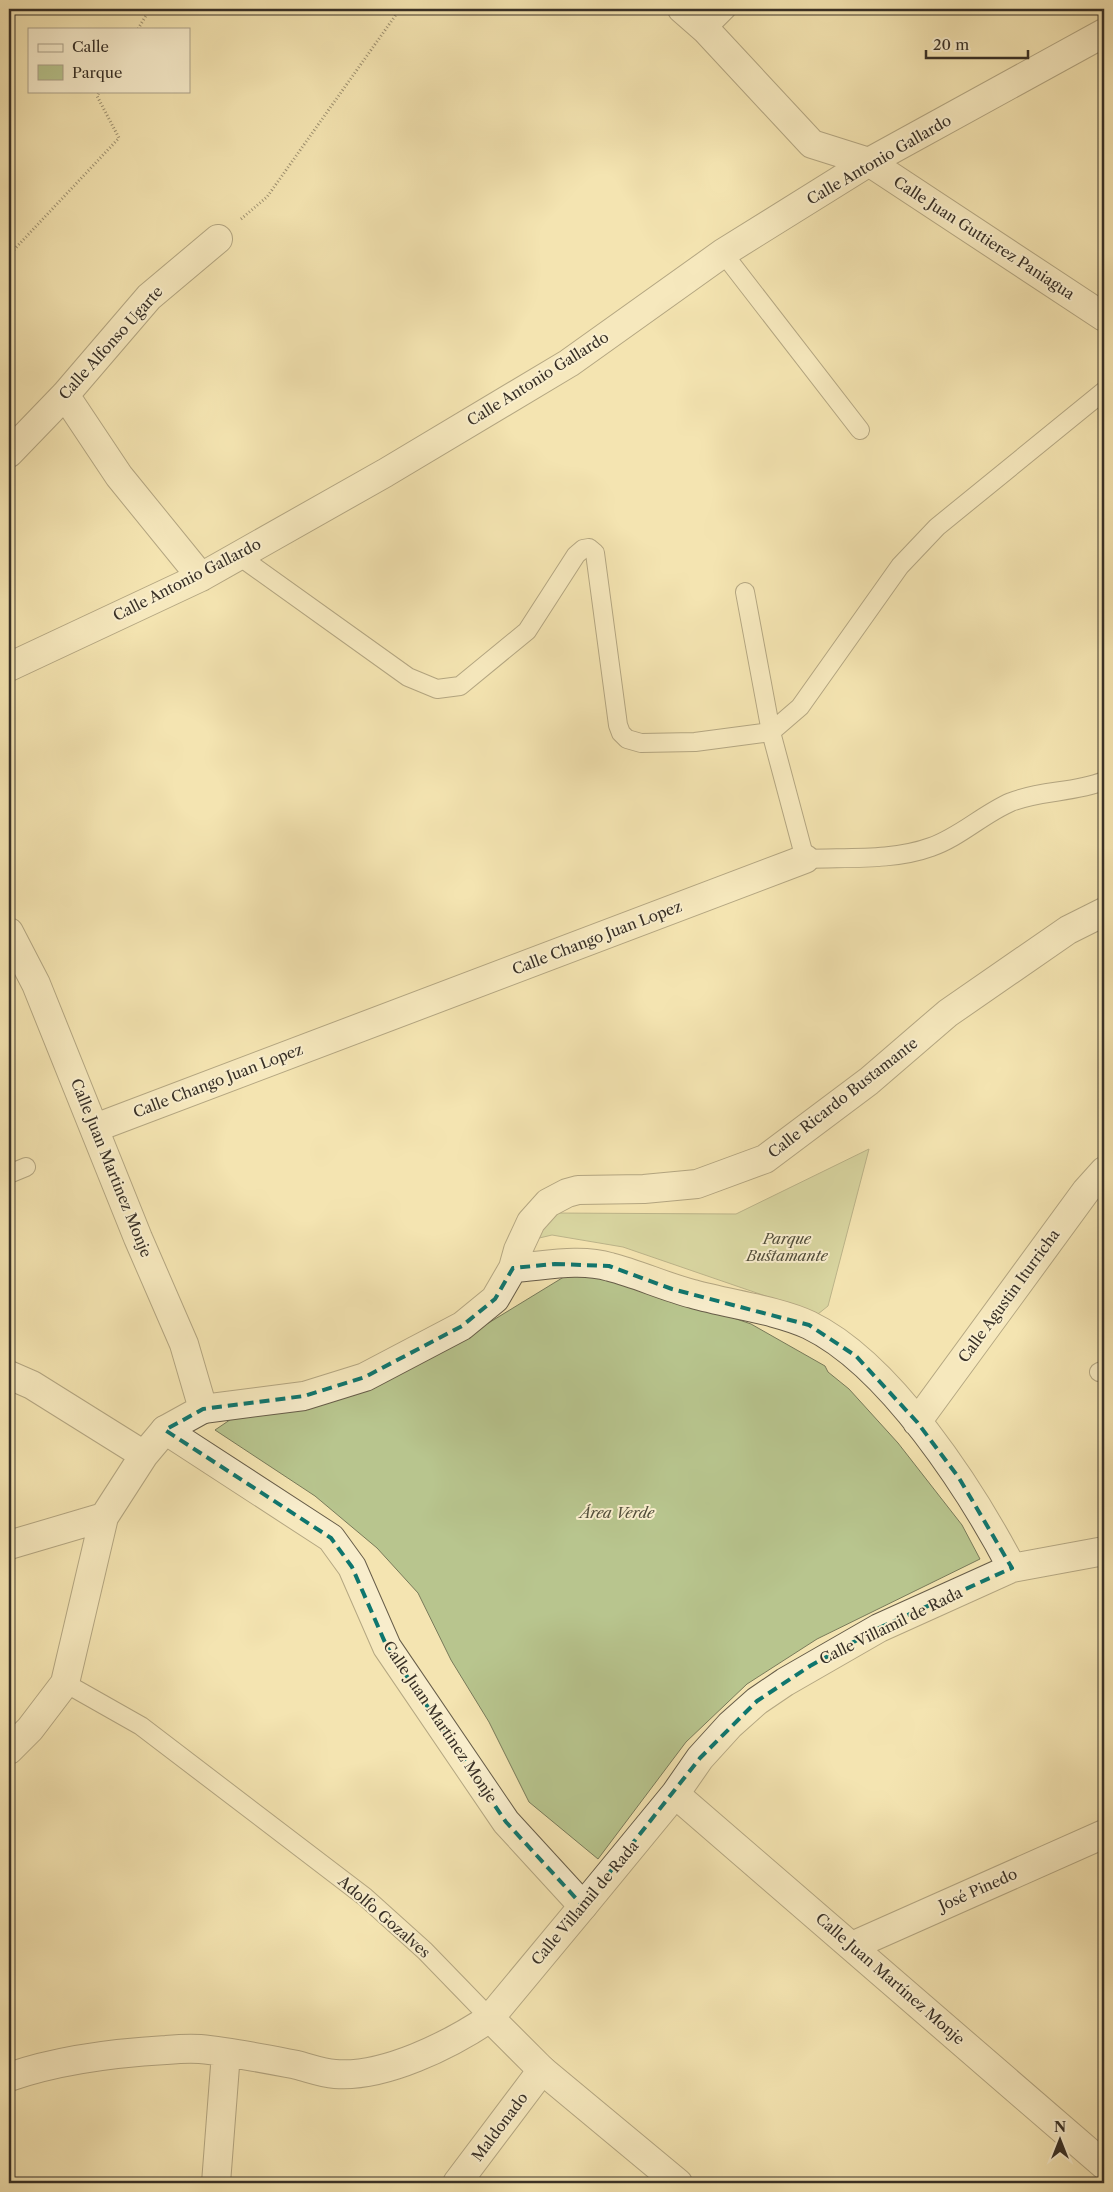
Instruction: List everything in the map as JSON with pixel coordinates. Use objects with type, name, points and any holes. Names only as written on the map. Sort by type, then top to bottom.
[{"type":"street","name":"Calle Juan Guttierez Paniagua","points":[[682,9],[706,30],[812,144],[869,162],[1104,317]]},
{"type":"street","name":"Calle Antonio Gallardo","points":[[9,667],[201,577],[385,473],[569,363],[723,253],[869,162],[1104,33]]},
{"type":"street","name":"Calle Alfonso Ugarte","points":[[9,453],[65,395],[149,296],[218,239]]},
{"type":"street","points":[[65,395],[119,476],[201,577]]},
{"type":"street","name":"Calle Chango Juan Lopez","points":[[95,1128],[805,859]]},
{"type":"street","name":"Calle Ricardo Bustamante","points":[[9,1750],[30,1728],[65,1683],[104,1517],[144,1455],[165,1430],[202,1409],[304,1396],[365,1377],[462,1326],[495,1298],[513,1268],[518,1250],[531,1222],[548,1203],[568,1193],[578,1190],[644,1189],[697,1184],[765,1159],[869,1081],[948,1013],[1068,930],[1104,912]]},
{"type":"street","name":"Calle Juan Martinez Monje","points":[[9,932],[36,984],[138,1238],[184,1344],[202,1409]]},
{"type":"street","name":"Calle Agustin Iturricha","points":[[917,1422],[1086,1191],[1104,1172]]},
{"type":"street","points":[[513,1268],[556,1264],[609,1266],[672,1289],[724,1303],[780,1314],[809,1325],[856,1356],[883,1383],[917,1422],[973,1498],[1012,1568]]},
{"type":"street","points":[[9,1375],[32,1385],[144,1455]]},
{"type":"street","name":"Calle Juan Martinez Monje","points":[[165,1430],[331,1538],[352,1567],[387,1647],[506,1822],[583,1906]]},
{"type":"street","points":[[9,1544],[104,1517]]},
{"type":"street","name":"Calle Villamil de Rada","points":[[9,2077],[35,2068],[144,2051],[199,2048],[335,2074],[368,2071],[389,2065],[462,2037],[490,2018],[675,1794],[700,1758],[730,1725],[757,1701],[784,1682],[879,1628],[1012,1568],[1104,1551]]},
{"type":"street","name":"Calle Juan Martínez Monje","points":[[675,1794],[1104,2165]]},
{"type":"street","name":"José Pinedo","points":[[852,1946],[1104,1834]]},
{"type":"street","name":"Adolfo Gozalves","points":[[490,2018],[542,2070],[678,2183]]},
{"type":"street","points":[[216,2183],[226,2053]]},
{"type":"street","name":"Maldonado","points":[[458,2183],[542,2070]]},
{"type":"lane","points":[[706,30],[727,9]]},
{"type":"lane","points":[[723,253],[860,430]]},
{"type":"lane","points":[[239,556],[408,676],[437,689],[460,686],[528,630],[576,555],[583,549],[589,548],[596,553],[618,725],[621,733],[627,739],[642,743],[668,743],[695,742],[771,732],[800,707],[900,566],[937,527],[1104,391]]},
{"type":"lane","points":[[745,592],[771,732],[805,859]]},
{"type":"lane","name":"Calle Chango Juan Lopez","points":[[805,859],[909,854],[932,847],[1011,802],[1042,794],[1067,792],[1104,781]]},
{"type":"lane","points":[[9,1174],[26,1167]]},
{"type":"lane","name":"Adolfo Gozalves","points":[[65,1683],[141,1726],[365,1897],[425,1951],[490,2018]]},
{"type":"path","points":[[139,28],[150,9]]},
{"type":"path","points":[[218,239],[267,196],[400,9]]},
{"type":"path","points":[[9,255],[119,138],[97,96],[99,92]]},
{"type":"highlighted area","points":[[555,1264],[609,1266],[672,1289],[809,1325],[856,1356],[917,1422],[959,1478],[1012,1568],[879,1628],[810,1666],[757,1701],[700,1758],[583,1906],[506,1822],[387,1647],[352,1567],[331,1538],[165,1430],[203,1409],[304,1396],[365,1377],[462,1326],[495,1299],[513,1268]]},
{"type":"green space","name":"Parque Bustamante","points":[[869,1149],[828,1306],[818,1314],[623,1247],[552,1235],[535,1239],[552,1213],[736,1214]]},
{"type":"green space","name":"Área Verde","points":[[598,1269],[657,1295],[702,1311],[725,1315],[751,1324],[825,1366],[828,1372],[849,1389],[898,1443],[962,1525],[980,1559],[817,1639],[747,1684],[686,1742],[598,1859],[529,1802],[489,1722],[451,1660],[418,1593],[377,1548],[315,1496],[215,1430],[246,1409],[477,1330],[567,1275]]}]
